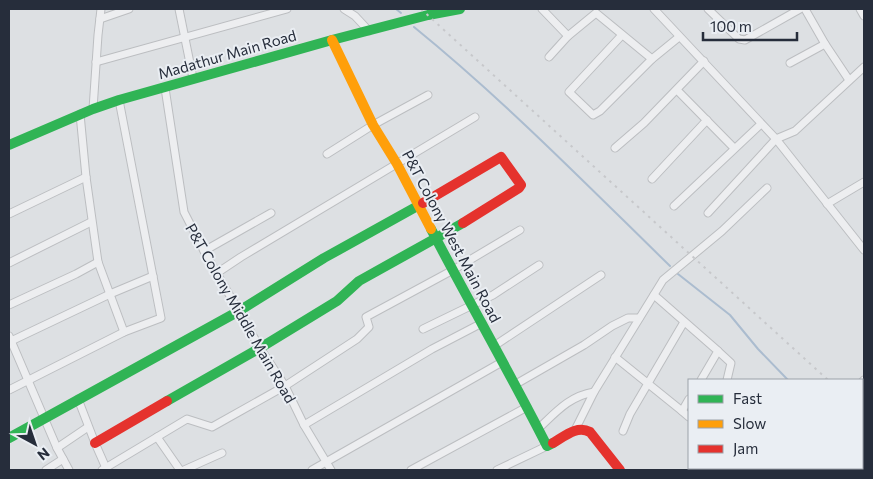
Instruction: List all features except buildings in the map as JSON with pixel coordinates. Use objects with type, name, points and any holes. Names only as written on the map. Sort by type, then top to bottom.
[{"type":"street","points":[[94,109],[101,9]]},
{"type":"street","points":[[100,19],[129,9]]},
{"type":"street","points":[[178,9],[193,78]]},
{"type":"street","points":[[96,62],[184,36],[287,9]]},
{"type":"street","points":[[344,9],[369,31]]},
{"type":"street","name":"Madathur Main Road","points":[[9,145],[80,114],[120,100],[332,40],[428,15],[460,9]]},
{"type":"street","points":[[542,9],[568,36]]},
{"type":"street","points":[[654,9],[776,139],[864,250]]},
{"type":"street","points":[[708,9],[739,39],[744,40],[800,9]]},
{"type":"street","points":[[805,9],[849,80]]},
{"type":"street","points":[[860,9],[864,16]]},
{"type":"street","points":[[550,57],[568,36],[596,13],[652,59]]},
{"type":"street","points":[[622,35],[569,92],[593,115],[600,111],[652,59],[679,37]]},
{"type":"street","name":"P&T Colony West Main Road","points":[[332,40],[373,125],[398,164],[471,306],[482,322],[502,362],[516,384],[547,446]]},
{"type":"street","points":[[790,63],[825,44]]},
{"type":"street","points":[[615,148],[644,124],[704,61]]},
{"type":"street","points":[[708,212],[776,139],[795,131],[864,67]]},
{"type":"street","name":"P&T Colony Middle Main Road","points":[[165,88],[184,212],[204,251],[260,348],[285,386],[304,425],[331,470]]},
{"type":"street","points":[[677,90],[734,148]]},
{"type":"street","points":[[327,154],[373,125],[428,95]]},
{"type":"street","points":[[9,390],[124,332],[161,318],[120,100]]},
{"type":"street","points":[[80,114],[91,222],[98,262],[124,332]]},
{"type":"street","points":[[217,273],[240,257],[476,118]]},
{"type":"street","points":[[652,179],[707,120]]},
{"type":"street","points":[[674,206],[761,124]]},
{"type":"street","points":[[9,438],[239,311],[324,258],[419,206],[501,157],[521,185],[436,239],[359,281],[337,301],[260,348],[94,443]]},
{"type":"street","points":[[9,214],[86,178]]},
{"type":"street","points":[[827,204],[864,182]]},
{"type":"street","points":[[575,430],[594,392],[663,280],[722,231],[767,188]]},
{"type":"street","points":[[204,251],[271,213]]},
{"type":"street","points":[[9,263],[91,222]]},
{"type":"street","points":[[78,400],[104,469],[187,419],[212,427],[285,386],[357,339],[369,327],[366,317],[453,270],[520,230]]},
{"type":"street","points":[[9,304],[98,262]]},
{"type":"street","points":[[423,329],[494,295],[539,265]]},
{"type":"street","points":[[494,346],[601,275]]},
{"type":"street","points":[[69,470],[57,448],[9,340],[153,276]]},
{"type":"street","points":[[654,295],[731,363],[727,379]]},
{"type":"street","points":[[516,384],[584,345],[612,326],[628,318],[639,318]]},
{"type":"street","points":[[304,425],[432,349],[482,322]]},
{"type":"street","points":[[623,431],[647,383],[684,322]]},
{"type":"street","points":[[702,379],[718,351]]},
{"type":"street","points":[[615,357],[688,415]]},
{"type":"street","points":[[312,470],[502,362]]},
{"type":"street","points":[[539,428],[572,398],[594,392]]},
{"type":"street","points":[[682,411],[688,401]]},
{"type":"street","points":[[411,470],[527,407]]},
{"type":"street","points":[[57,448],[88,427]]},
{"type":"street","points":[[502,469],[575,430],[584,428],[590,432],[620,470]]},
{"type":"street","points":[[157,436],[180,470]]},
{"type":"street","points":[[184,470],[222,453]]},
{"type":"street","points":[[46,470],[63,459]]},
{"type":"waterway","points":[[396,9],[401,13]]},
{"type":"waterway","points":[[414,27],[481,84],[670,266]]},
{"type":"waterway","points":[[678,274],[730,315],[758,349],[787,379]]},
{"type":"railway","points":[[421,9],[827,379]]},
{"type":"traffic: fast","points":[[9,145],[93,109],[119,100],[332,40],[428,15],[460,9]]},
{"type":"traffic: fast","points":[[9,438],[239,311],[324,258],[423,203]]},
{"type":"traffic: fast","points":[[167,401],[337,301],[359,281],[463,223]]},
{"type":"traffic: fast","points":[[431,229],[547,446],[553,443]]},
{"type":"traffic: slow","points":[[332,40],[373,125],[397,164],[431,229]]},
{"type":"traffic: jam","points":[[423,203],[501,157],[521,185],[463,223]]},
{"type":"traffic: jam","points":[[95,443],[167,401]]},
{"type":"traffic: jam","points":[[553,443],[576,431],[585,430],[590,432],[620,470]]}]
